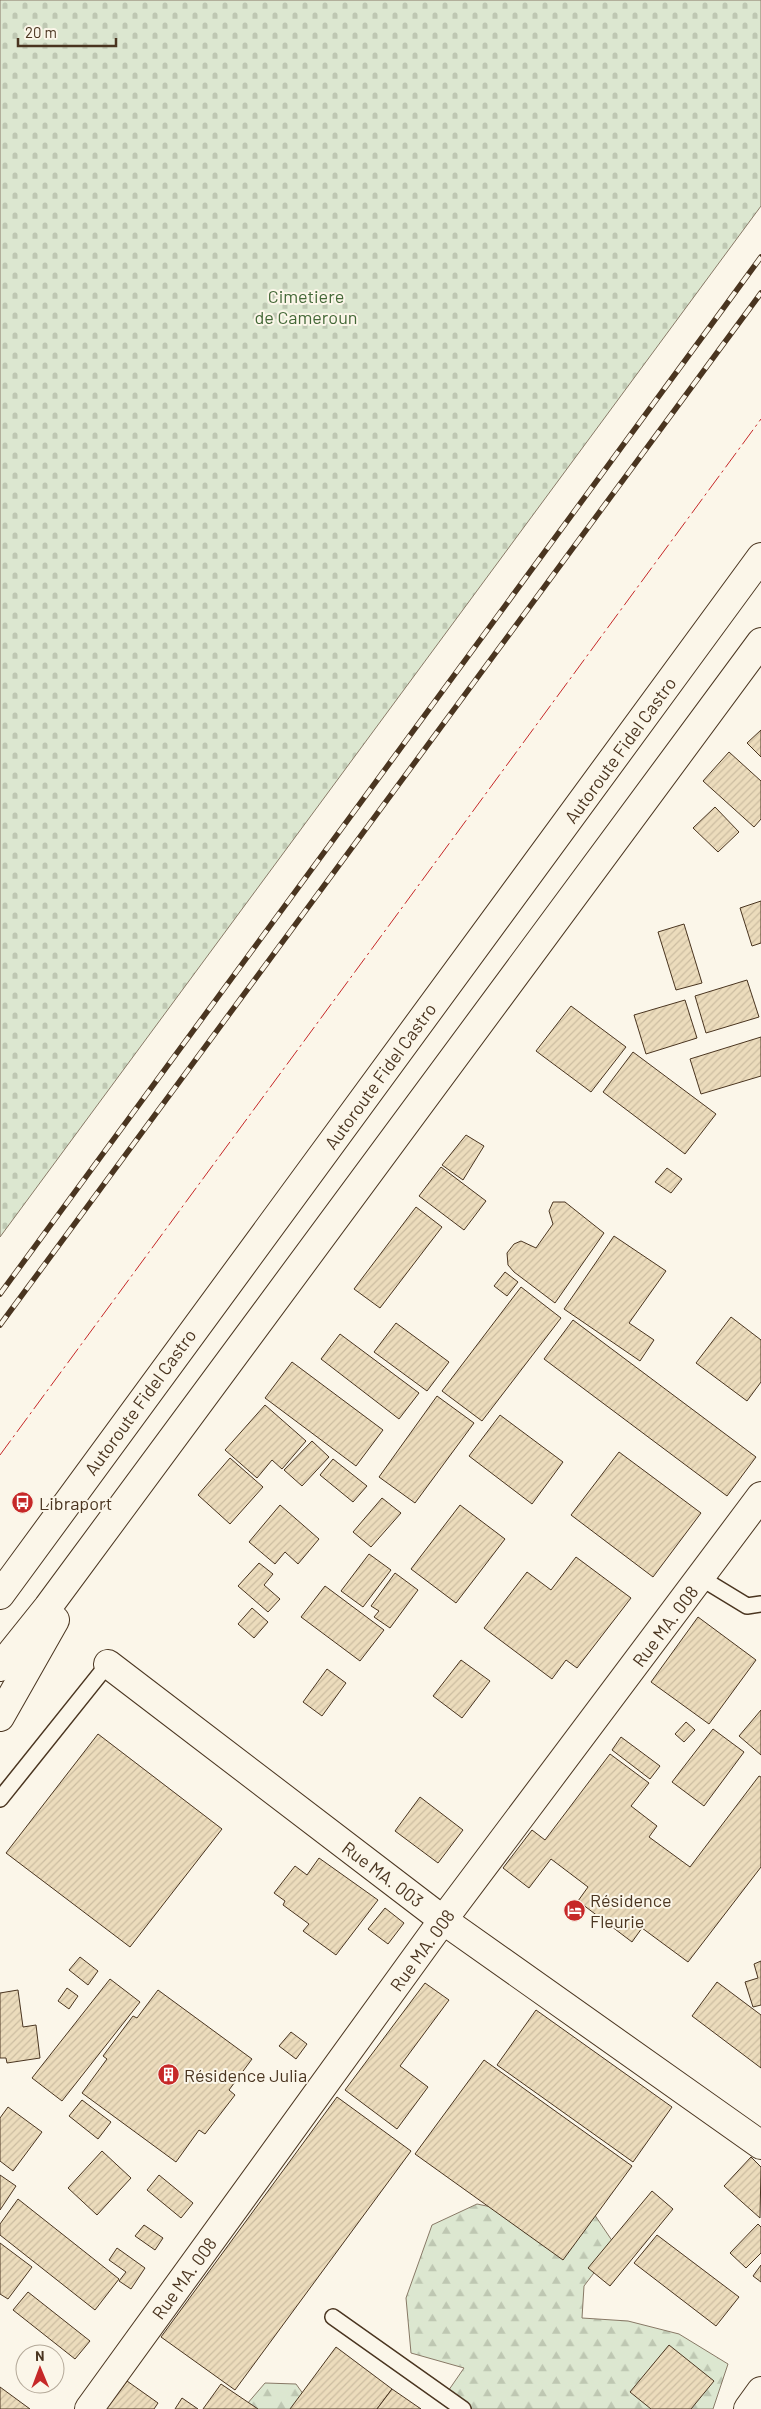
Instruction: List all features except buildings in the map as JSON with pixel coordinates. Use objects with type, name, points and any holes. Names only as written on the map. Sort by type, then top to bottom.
[{"type":"main road","name":"Autoroute Fidel Castro","points":[[0,1595],[761,557]]},
{"type":"main road","points":[[0,1667],[48,1607],[761,642]]},
{"type":"main road","name":"Rue MA. 008","points":[[89,2409],[443,1920],[761,1496]]},
{"type":"main road","points":[[0,1717],[114,1517]]},
{"type":"main road","name":"Rue MA. 003","points":[[108,1664],[443,1920],[761,2145]]},
{"type":"main road","points":[[748,2409],[761,2391]]},
{"type":"lane","points":[[701,1578],[747,1606],[761,1604]]},
{"type":"lane","points":[[0,1800],[108,1664]]},
{"type":"lane","points":[[333,2317],[463,2409]]},
{"type":"green space","name":"Cimetiere de Cameroun","points":[[0,0],[761,0],[761,206],[0,1237]]},
{"type":"green space","points":[[477,2204],[525,2214],[590,2208],[615,2245],[584,2286],[582,2318],[628,2321],[679,2334],[728,2364],[713,2409],[456,2409],[444,2397],[464,2368],[411,2353],[406,2298],[432,2225]]},
{"type":"green space","points":[[265,2383],[296,2384],[314,2409],[248,2409],[247,2404]]},
{"type":"railway","points":[[0,1294],[761,257]]},
{"type":"railway","points":[[0,1325],[761,293]]},
{"type":"power","points":[[0,1455],[761,419]]},
{"type":"place","name":"Libraport","points":[[23,1503]]},
{"type":"place","name":"Résidence Fleurie","points":[[574,1910]]},
{"type":"place","name":"Résidence Julia","points":[[168,2075]]}]
